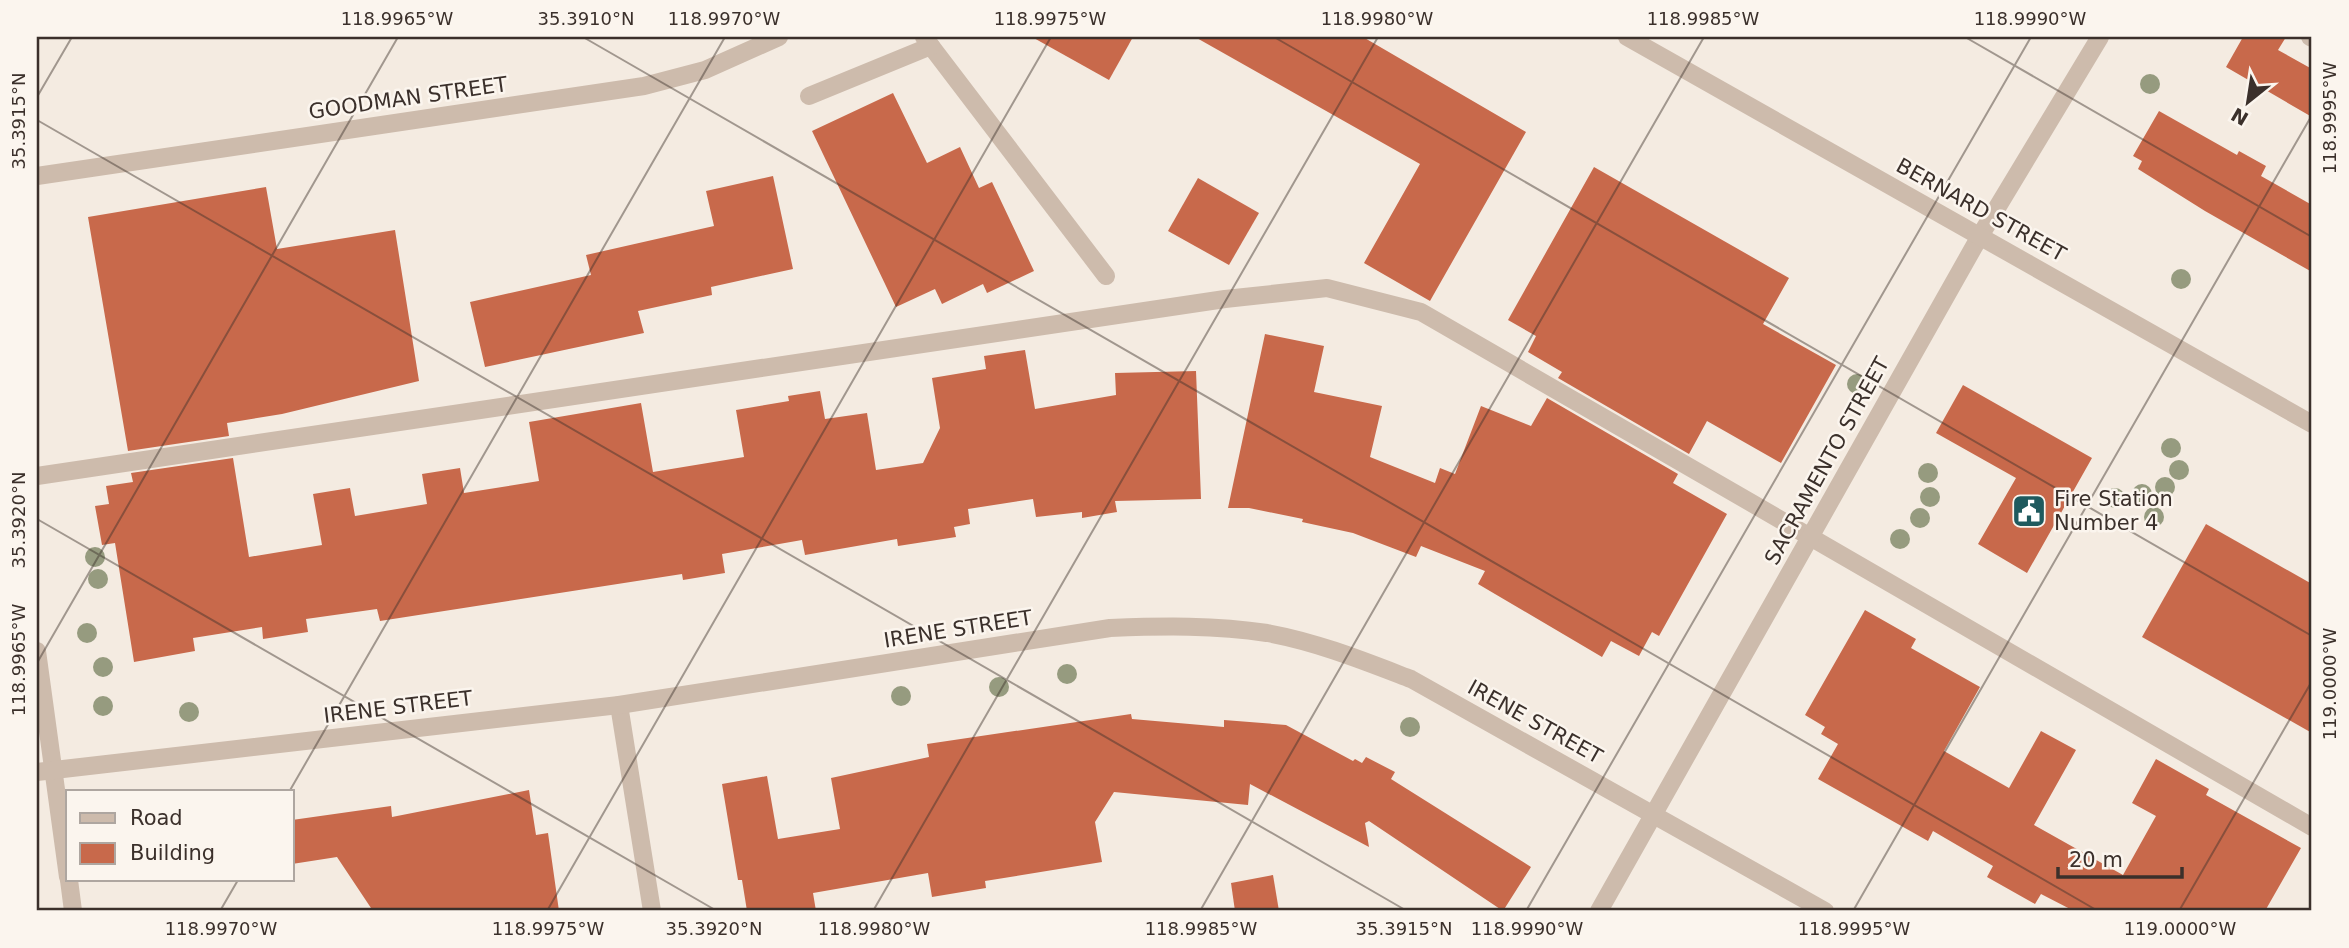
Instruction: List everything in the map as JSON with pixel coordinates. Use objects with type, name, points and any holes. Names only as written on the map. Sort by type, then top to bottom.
[{"type":"street","name":"GOODMAN STREET","points":[[37,176],[644,86],[705,70],[779,37]]},
{"type":"street","name":"BERNARD STREET","points":[[1627,37],[2312,424]]},
{"type":"street","name":"SACRAMENTO STREET","points":[[1599,911],[1980,236],[2100,37]]},
{"type":"street","points":[[809,96],[927,41],[1106,276]]},
{"type":"street","points":[[37,476],[1225,299],[1327,288],[1421,312],[2312,827]]},
{"type":"street","name":"IRENE STREET","points":[[44,771],[619,705],[1110,628],[1187,625],[1267,633],[1339,651],[1411,679],[1825,911]]},
{"type":"street","points":[[37,651],[44,771],[66,869]]},
{"type":"street","points":[[619,705],[652,911]]},
{"type":"street","points":[[68,881],[73,911]]},
{"type":"building","points":[[1032,37],[1133,37],[1109,80]]},
{"type":"building","points":[[1195,37],[1363,37],[1526,132],[1430,301],[1364,263],[1420,164]]},
{"type":"building","points":[[2243,37],[2286,37],[2278,50],[2312,69],[2312,117],[2226,67]]},
{"type":"building","points":[[893,93],[927,163],[960,147],[979,188],[992,182],[1034,271],[987,293],[983,284],[942,304],[935,289],[896,307],[812,131]]},
{"type":"building","points":[[2159,111],[2237,155],[2239,151],[2266,166],[2261,176],[2312,205],[2312,272],[2138,169],[2142,161],[2133,156]]},
{"type":"building","points":[[1594,167],[1789,278],[1763,324],[1836,365],[1781,463],[1707,421],[1689,454],[1558,378],[1562,372],[1528,352],[1536,336],[1508,320]]},
{"type":"building","points":[[773,176],[793,269],[711,287],[712,295],[638,311],[644,333],[485,367],[470,302],[591,275],[586,255],[714,226],[706,191]]},
{"type":"building","points":[[1198,178],[1259,213],[1229,265],[1168,231]]},
{"type":"building","points":[[266,187],[277,249],[395,230],[419,381],[282,414],[227,423],[229,436],[128,451],[88,217]]},
{"type":"building","points":[[1265,334],[1324,346],[1314,392],[1382,406],[1370,457],[1435,483],[1440,468],[1455,474],[1481,406],[1531,426],[1547,398],[1678,474],[1673,483],[1727,514],[1659,636],[1652,632],[1639,656],[1611,641],[1602,657],[1478,584],[1485,571],[1421,546],[1416,557],[1353,533],[1302,522],[1303,519],[1249,508],[1228,508]]},
{"type":"building","points":[[1025,350],[1035,409],[1116,395],[1115,373],[1196,371],[1201,499],[1115,501],[1117,512],[1082,518],[1082,512],[1036,517],[1033,499],[968,509],[970,524],[954,527],[956,537],[898,546],[897,539],[805,555],[802,540],[722,554],[725,573],[683,580],[682,574],[380,621],[377,609],[306,619],[308,632],[263,639],[262,627],[193,638],[195,651],[134,662],[115,543],[102,545],[95,506],[109,504],[106,486],[133,482],[131,473],[233,458],[249,557],[322,545],[313,494],[350,488],[355,516],[427,504],[422,474],[460,468],[464,493],[539,481],[529,422],[641,403],[653,472],[744,457],[736,410],[789,401],[788,396],[820,391],[825,419],[867,413],[876,470],[923,463],[940,428],[932,378],[986,369],[984,356]]},
{"type":"building","name":"Fire Station Number 4","points":[[1963,385],[2092,458],[2027,573],[1978,544],[2016,478],[1936,433]]},
{"type":"building","points":[[2206,524],[2312,584],[2312,733],[2142,637]]},
{"type":"building","points":[[1865,610],[1916,639],[1911,648],[1980,687],[1944,751],[2009,788],[2041,731],[2076,750],[2034,825],[2123,875],[2156,816],[2132,803],[2156,759],[2209,789],[2206,795],[2301,848],[2265,911],[2074,911],[2041,894],[2035,904],[1987,877],[1993,866],[1933,831],[1928,841],[1818,779],[1838,744],[1821,734],[1825,727],[1805,715]]},
{"type":"building","points":[[1131,714],[1132,719],[1224,727],[1224,720],[1286,725],[1353,761],[1355,759],[1362,763],[1366,757],[1395,772],[1391,779],[1531,867],[1503,911],[1369,821],[1365,823],[1369,847],[1250,784],[1248,805],[1114,792],[1095,822],[1102,862],[985,881],[986,888],[932,897],[928,873],[813,893],[816,911],[747,911],[742,880],[738,880],[722,784],[767,776],[778,839],[840,829],[831,778],[929,757],[927,744]]},
{"type":"building","points":[[529,790],[536,835],[548,833],[559,911],[373,911],[337,857],[294,864],[294,820],[391,806],[392,817]]},
{"type":"building","points":[[1273,875],[1279,911],[1235,911],[1231,883]]},
{"type":"place","name":"Fire Station Number 4","points":[[2029,511]]}]
